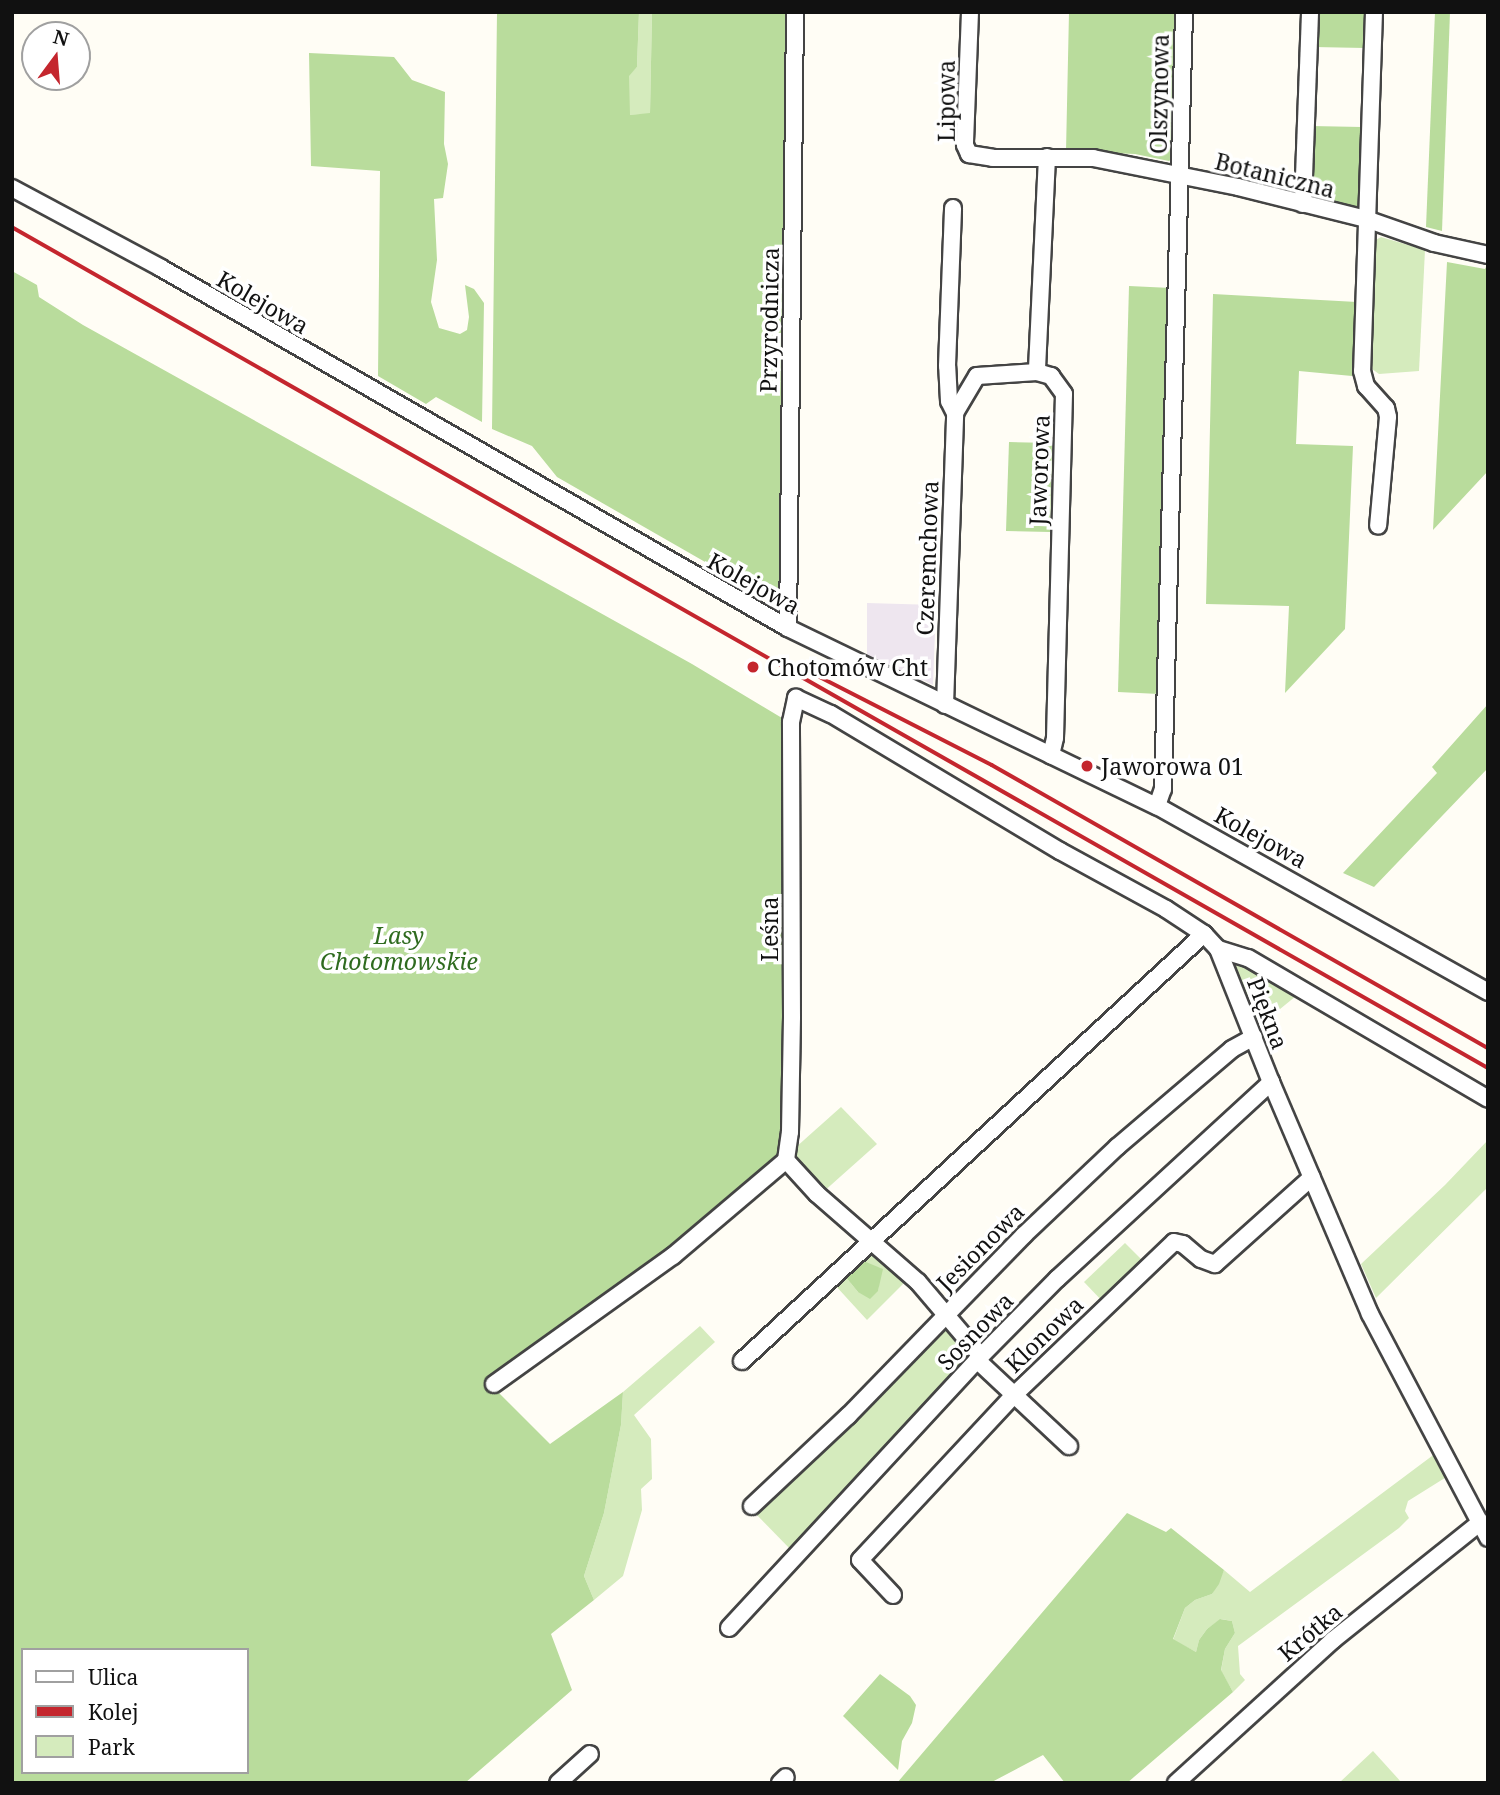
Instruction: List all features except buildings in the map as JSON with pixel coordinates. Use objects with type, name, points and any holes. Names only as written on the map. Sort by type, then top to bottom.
[{"type":"street","name":"Przyrodnicza","points":[[788,628],[795,12]]},
{"type":"street","name":"Lipowa","points":[[970,12],[967,152],[974,156],[992,158],[1047,157]]},
{"type":"street","name":"Olszynowa","points":[[1157,806],[1163,789],[1184,12]]},
{"type":"street","points":[[1303,204],[1310,12]]},
{"type":"street","points":[[1374,12],[1362,371],[1366,386],[1386,408],[1388,417],[1378,526]]},
{"type":"street","name":"Botaniczna","points":[[1047,157],[1093,158],[1181,176],[1366,219],[1434,243],[1488,255]]},
{"type":"street","points":[[947,376],[1037,372],[1047,157]]},
{"type":"street","name":"Kolejowa","points":[[12,188],[160,268],[788,628],[1157,806],[1488,992]]},
{"type":"street","name":"Czeremchowa","points":[[945,705],[955,413],[949,401],[947,376],[953,208]]},
{"type":"street","name":"Jaworowa","points":[[1037,372],[1051,376],[1064,394],[1056,724],[1051,756]]},
{"type":"street","name":"Czeremchowa","points":[[955,413],[977,376]]},
{"type":"street","name":"Piękna","points":[[796,698],[831,713],[1204,934],[1218,949],[1270,1082],[1370,1314],[1484,1530]]},
{"type":"street","name":"Leśna","points":[[786,1160],[790,1132],[792,1017],[791,722],[796,698]]},
{"type":"street","points":[[742,1362],[1204,934]]},
{"type":"street","points":[[1218,949],[1238,952],[1488,1099]]},
{"type":"street","name":"Jesionowa","points":[[752,1506],[848,1416],[944,1314],[1117,1147],[1232,1049],[1254,1037]]},
{"type":"street","name":"Sosnowa","points":[[729,1628],[979,1358],[1057,1279],[1270,1082]]},
{"type":"street","points":[[494,1384],[673,1256],[786,1160],[817,1194],[918,1282],[979,1358],[1069,1446]]},
{"type":"street","name":"Klonowa","points":[[893,1595],[860,1560],[1014,1395],[1174,1242],[1183,1244],[1201,1259],[1215,1264],[1312,1177]]},
{"type":"street","name":"Krótka","points":[[1175,1783],[1333,1640],[1484,1530]]},
{"type":"street","points":[[558,1783],[590,1754]]},
{"type":"shaded area","points":[[867,603],[936,605],[933,685],[923,680],[920,685],[867,658]]},
{"type":"green space","points":[[497,12],[639,12],[637,67],[629,76],[630,115],[650,113],[652,12],[787,12],[780,605],[557,477],[532,446],[492,429]]},
{"type":"green space","points":[[639,12],[652,12],[650,114],[629,115],[629,75],[637,67]]},
{"type":"green space","points":[[1069,12],[1178,12],[1175,157],[1169,161],[1135,154],[1066,151]]},
{"type":"green space","points":[[1316,12],[1367,12],[1365,48],[1314,47]]},
{"type":"green space","points":[[1435,12],[1450,12],[1442,231],[1426,227]]},
{"type":"green space","points":[[309,53],[394,57],[412,80],[445,92],[444,144],[448,164],[443,198],[434,199],[437,260],[431,302],[439,328],[460,334],[467,330],[469,317],[465,285],[474,289],[484,303],[482,422],[436,397],[426,404],[378,376],[380,171],[311,166]]},
{"type":"green space","points":[[1311,126],[1362,127],[1358,205],[1355,210],[1309,196]]},
{"type":"green space","points":[[1381,237],[1425,250],[1419,371],[1379,374],[1368,366],[1372,242]]},
{"type":"green space","points":[[1447,262],[1485,269],[1488,263],[1488,471],[1433,530]]},
{"type":"green space","name":"Lasy Chotomowskie","points":[[12,271],[37,285],[39,297],[83,325],[692,664],[787,721],[787,1127],[782,1150],[774,1164],[496,1390],[550,1444],[623,1392],[621,1425],[604,1513],[584,1576],[594,1600],[551,1634],[572,1690],[465,1783],[12,1783]]},
{"type":"green space","points":[[1129,286],[1171,288],[1159,694],[1118,692]]},
{"type":"green space","points":[[1213,294],[1357,302],[1352,376],[1299,371],[1296,444],[1353,446],[1345,629],[1285,693],[1289,606],[1206,604]]},
{"type":"green space","points":[[1009,442],[1052,443],[1050,532],[1006,531]]},
{"type":"green space","points":[[1488,704],[1488,768],[1374,887],[1343,873],[1437,773],[1432,767]]},
{"type":"green space","points":[[1242,960],[1296,996],[1257,1028],[1249,1010],[1267,1002],[1262,990],[1243,997],[1231,967]]},
{"type":"green space","points":[[841,1107],[877,1144],[822,1193],[794,1164],[795,1148]]},
{"type":"green space","points":[[1488,1140],[1488,1187],[1376,1298],[1361,1264],[1445,1185]]},
{"type":"green space","points":[[1125,1243],[1146,1264],[1105,1304],[1084,1282]]},
{"type":"green space","points":[[870,1251],[878,1252],[908,1279],[867,1320],[834,1284],[844,1275],[858,1292],[878,1291],[881,1268],[872,1267],[861,1260]]},
{"type":"green space","points":[[861,1260],[883,1269],[878,1291],[870,1299],[858,1292],[844,1275]]},
{"type":"green space","points":[[946,1321],[977,1355],[794,1553],[752,1510]]},
{"type":"green space","points":[[700,1326],[715,1342],[634,1415],[651,1439],[652,1479],[641,1489],[642,1510],[623,1576],[594,1600],[584,1576],[604,1513],[621,1425],[623,1392]]},
{"type":"green space","points":[[1436,1453],[1448,1476],[1408,1501],[1405,1511],[1409,1518],[1399,1528],[1238,1646],[1240,1674],[1245,1680],[1233,1692],[1221,1671],[1225,1649],[1235,1633],[1232,1621],[1221,1619],[1207,1629],[1199,1640],[1196,1652],[1173,1640],[1185,1608],[1195,1600],[1212,1594],[1224,1570],[1250,1592]]},
{"type":"green space","points":[[1127,1513],[1166,1532],[1171,1528],[1224,1570],[1212,1594],[1195,1600],[1185,1608],[1173,1639],[1196,1652],[1199,1640],[1207,1629],[1220,1619],[1232,1621],[1235,1633],[1225,1649],[1221,1670],[1233,1692],[1127,1783],[1065,1783],[1043,1755],[990,1783],[897,1783]]},
{"type":"green space","points":[[880,1674],[910,1696],[916,1705],[912,1723],[902,1741],[898,1770],[843,1716]]},
{"type":"green space","points":[[1373,1751],[1402,1783],[1339,1783]]},
{"type":"railway","points":[[12,227],[1488,1068]]},
{"type":"railway","points":[[818,676],[992,765],[1488,1048]]},
{"type":"place","name":"Chotomów Cht","points":[[753,667]]},
{"type":"place","name":"Jaworowa 01","points":[[1087,766]]}]
